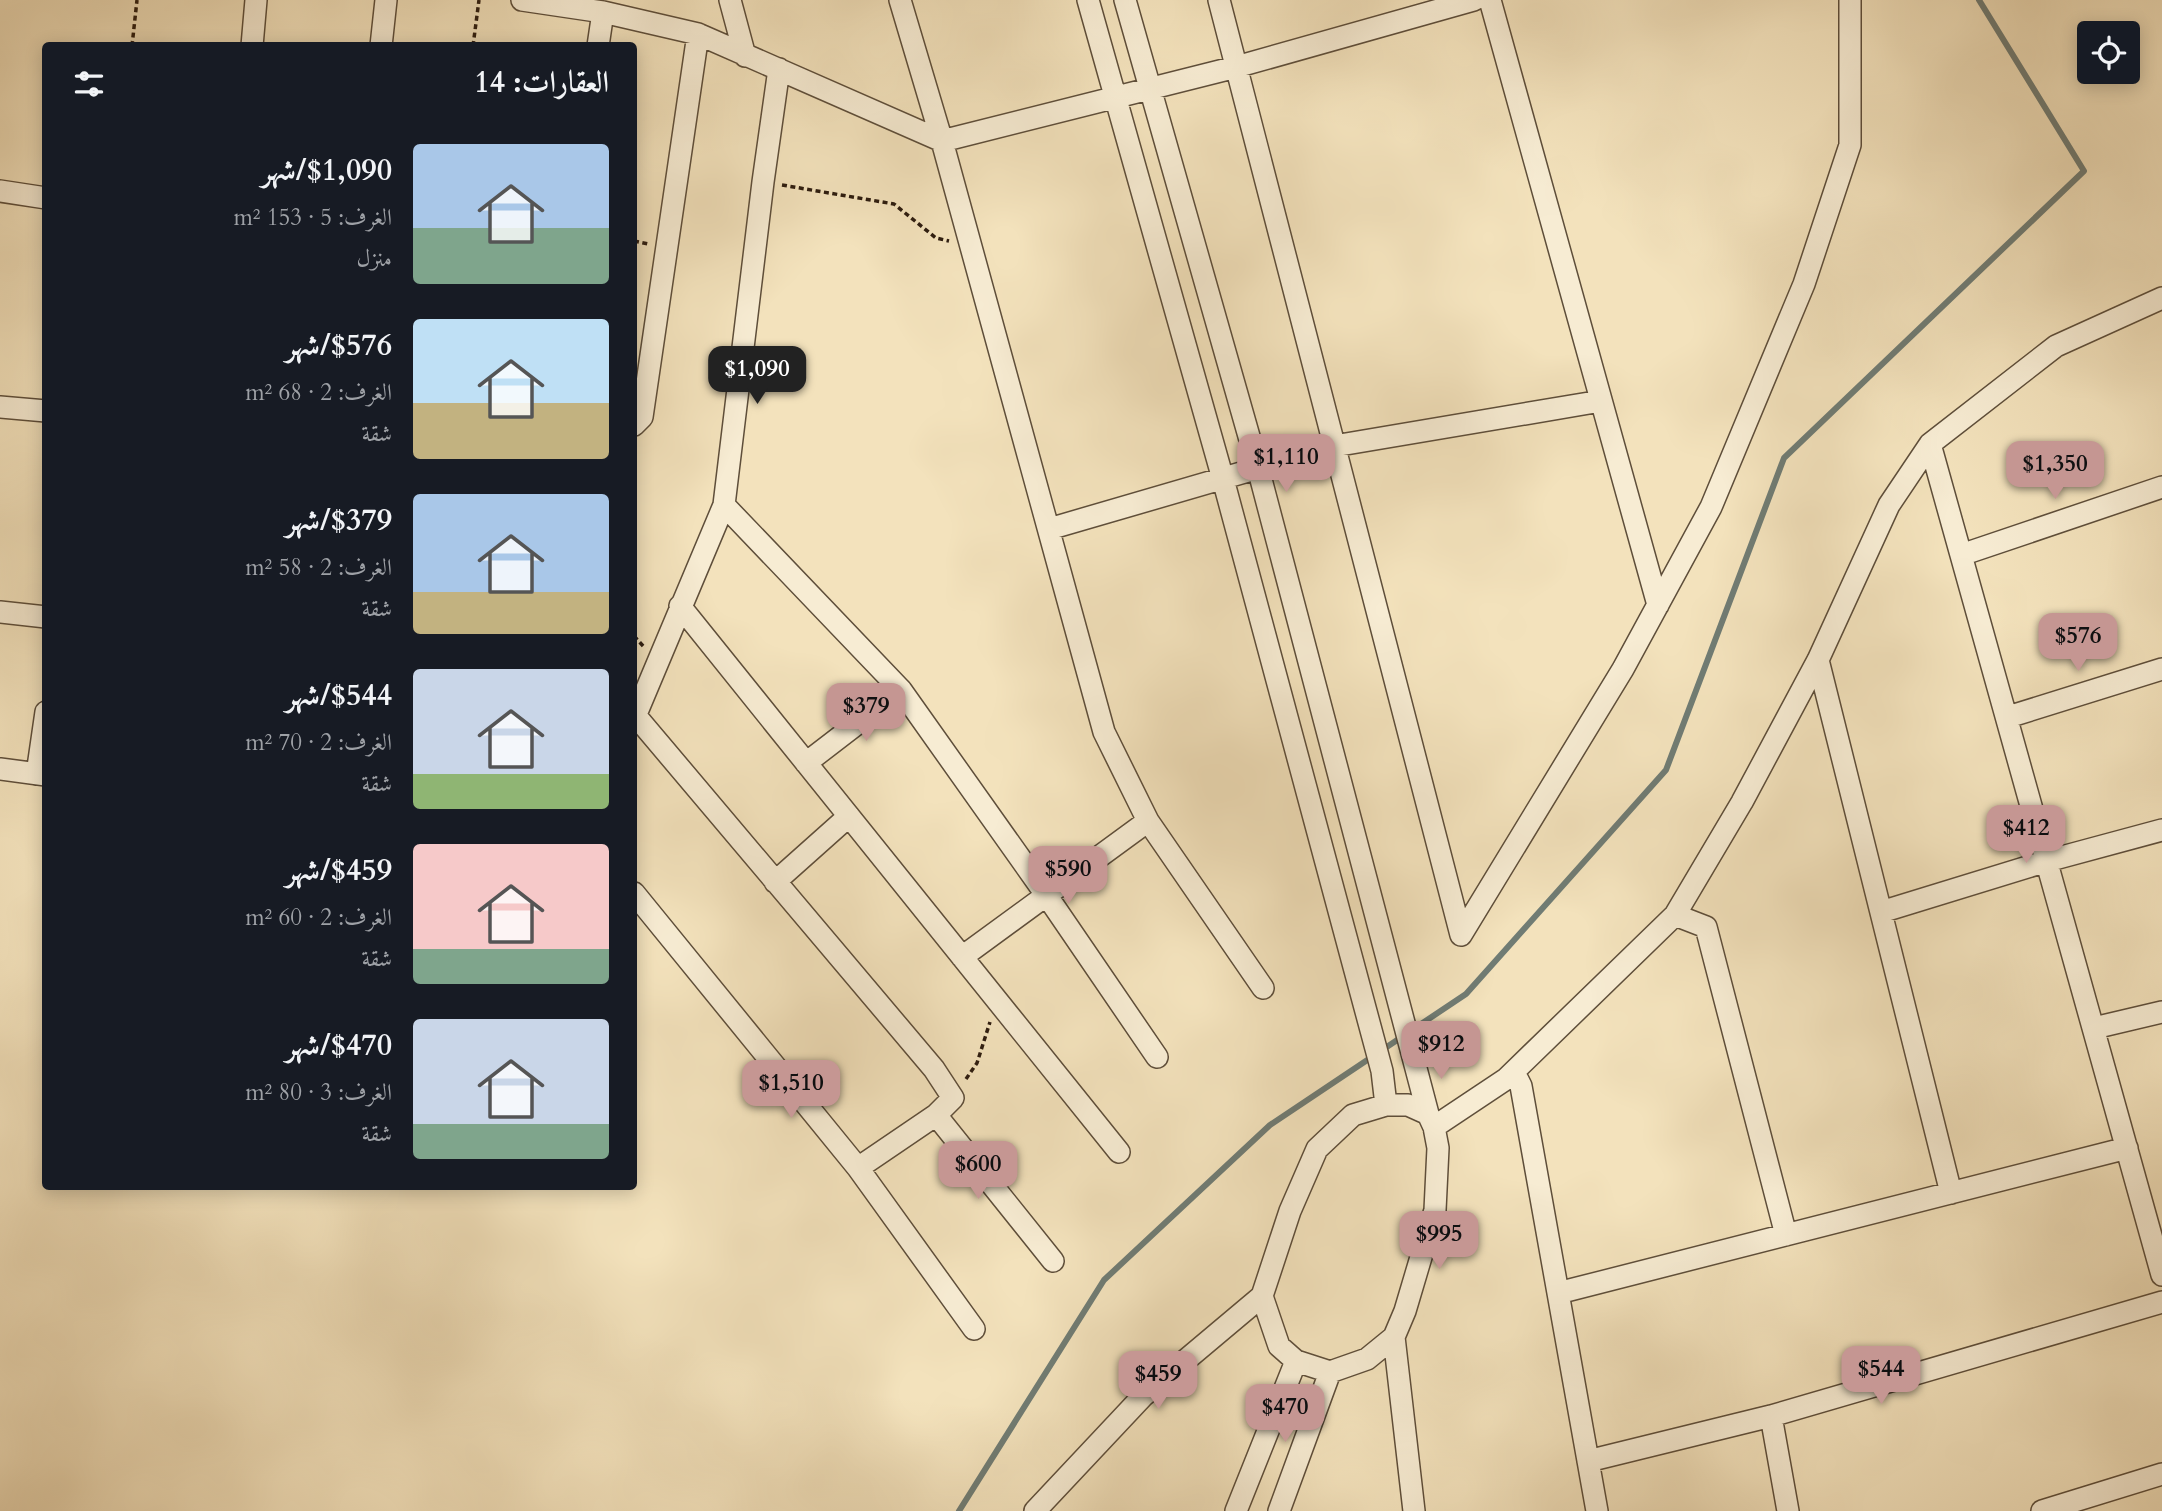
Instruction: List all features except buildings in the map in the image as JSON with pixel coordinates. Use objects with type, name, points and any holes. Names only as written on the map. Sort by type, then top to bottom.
[{"type":"street","points":[[251,42],[256,0]]},
{"type":"street","points":[[381,42],[386,0]]},
{"type":"street","points":[[522,0],[580,4],[698,34],[942,141],[1236,67],[1474,0]]},
{"type":"street","points":[[730,0],[745,56]]},
{"type":"street","points":[[900,0],[942,141],[1104,732],[1149,821],[1263,988]]},
{"type":"street","points":[[1088,0],[1223,479],[1382,1071],[1386,1105]]},
{"type":"street","points":[[1125,0],[1258,468],[1438,1147],[1435,1210],[1405,1311],[1394,1337],[1367,1359],[1330,1372],[1296,1361],[1279,1346],[1262,1296]]},
{"type":"street","points":[[1219,0],[1461,935],[1623,669],[1710,507],[1804,284],[1850,145],[1850,0]]},
{"type":"street","points":[[1490,0],[1658,605]]},
{"type":"street","points":[[599,42],[603,12]]},
{"type":"street","points":[[637,422],[642,417],[698,34]]},
{"type":"street","points":[[637,710],[724,505],[779,69]]},
{"type":"street","points":[[0,191],[42,197]]},
{"type":"street","points":[[1431,1120],[1506,1079],[1675,915],[1742,802],[1818,660],[1889,505],[1930,444],[2056,345],[2162,298]]},
{"type":"street","points":[[1049,529],[1334,446],[1601,401]]},
{"type":"street","points":[[0,407],[42,411]]},
{"type":"street","points":[[1930,444],[2162,1275]]},
{"type":"street","points":[[1961,555],[2162,487]]},
{"type":"street","points":[[724,505],[901,690],[1157,1057]]},
{"type":"street","points":[[680,606],[1119,1152]]},
{"type":"street","points":[[0,612],[42,617]]},
{"type":"street","points":[[1818,660],[1951,1193]]},
{"type":"street","points":[[2008,718],[2162,669]]},
{"type":"street","points":[[806,763],[901,690]]},
{"type":"street","points":[[637,721],[934,1069],[953,1098],[936,1115],[858,1168]]},
{"type":"street","points":[[0,769],[41,774]]},
{"type":"street","points":[[775,882],[849,816]]},
{"type":"street","points":[[962,957],[1149,821]]},
{"type":"street","points":[[1881,912],[2047,861],[2162,830]]},
{"type":"street","points":[[637,897],[858,1168],[974,1328]]},
{"type":"street","points":[[1675,915],[1706,927],[1786,1235]]},
{"type":"street","points":[[2094,1028],[2162,1012]]},
{"type":"street","points":[[1506,1079],[1518,1080],[1521,1086],[1597,1511]]},
{"type":"street","points":[[1035,1511],[1143,1396],[1262,1296],[1290,1211],[1317,1149],[1353,1115],[1386,1105],[1408,1105],[1431,1120]]},
{"type":"street","points":[[936,1115],[1053,1261]]},
{"type":"street","points":[[1558,1293],[2127,1148]]},
{"type":"street","points":[[1588,1461],[1771,1416],[2162,1302]]},
{"type":"street","points":[[1394,1337],[1413,1511]]},
{"type":"street","points":[[1236,1511],[1296,1361]]},
{"type":"street","points":[[1279,1511],[1330,1372]]},
{"type":"street","points":[[1771,1416],[1788,1511]]},
{"type":"street","points":[[2042,1511],[2162,1474]]},
{"type":"path","points":[[132,42],[137,0]]},
{"type":"path","points":[[474,42],[480,0]]},
{"type":"path","points":[[763,182],[894,204],[936,238],[949,241],[969,239]]},
{"type":"path","points":[[953,1098],[977,1063],[996,1000]]},
{"type":"waterway","points":[[959,1511],[1104,1280],[1270,1125],[1466,994],[1666,770],[1784,458],[2084,171],[1979,0]]}]
